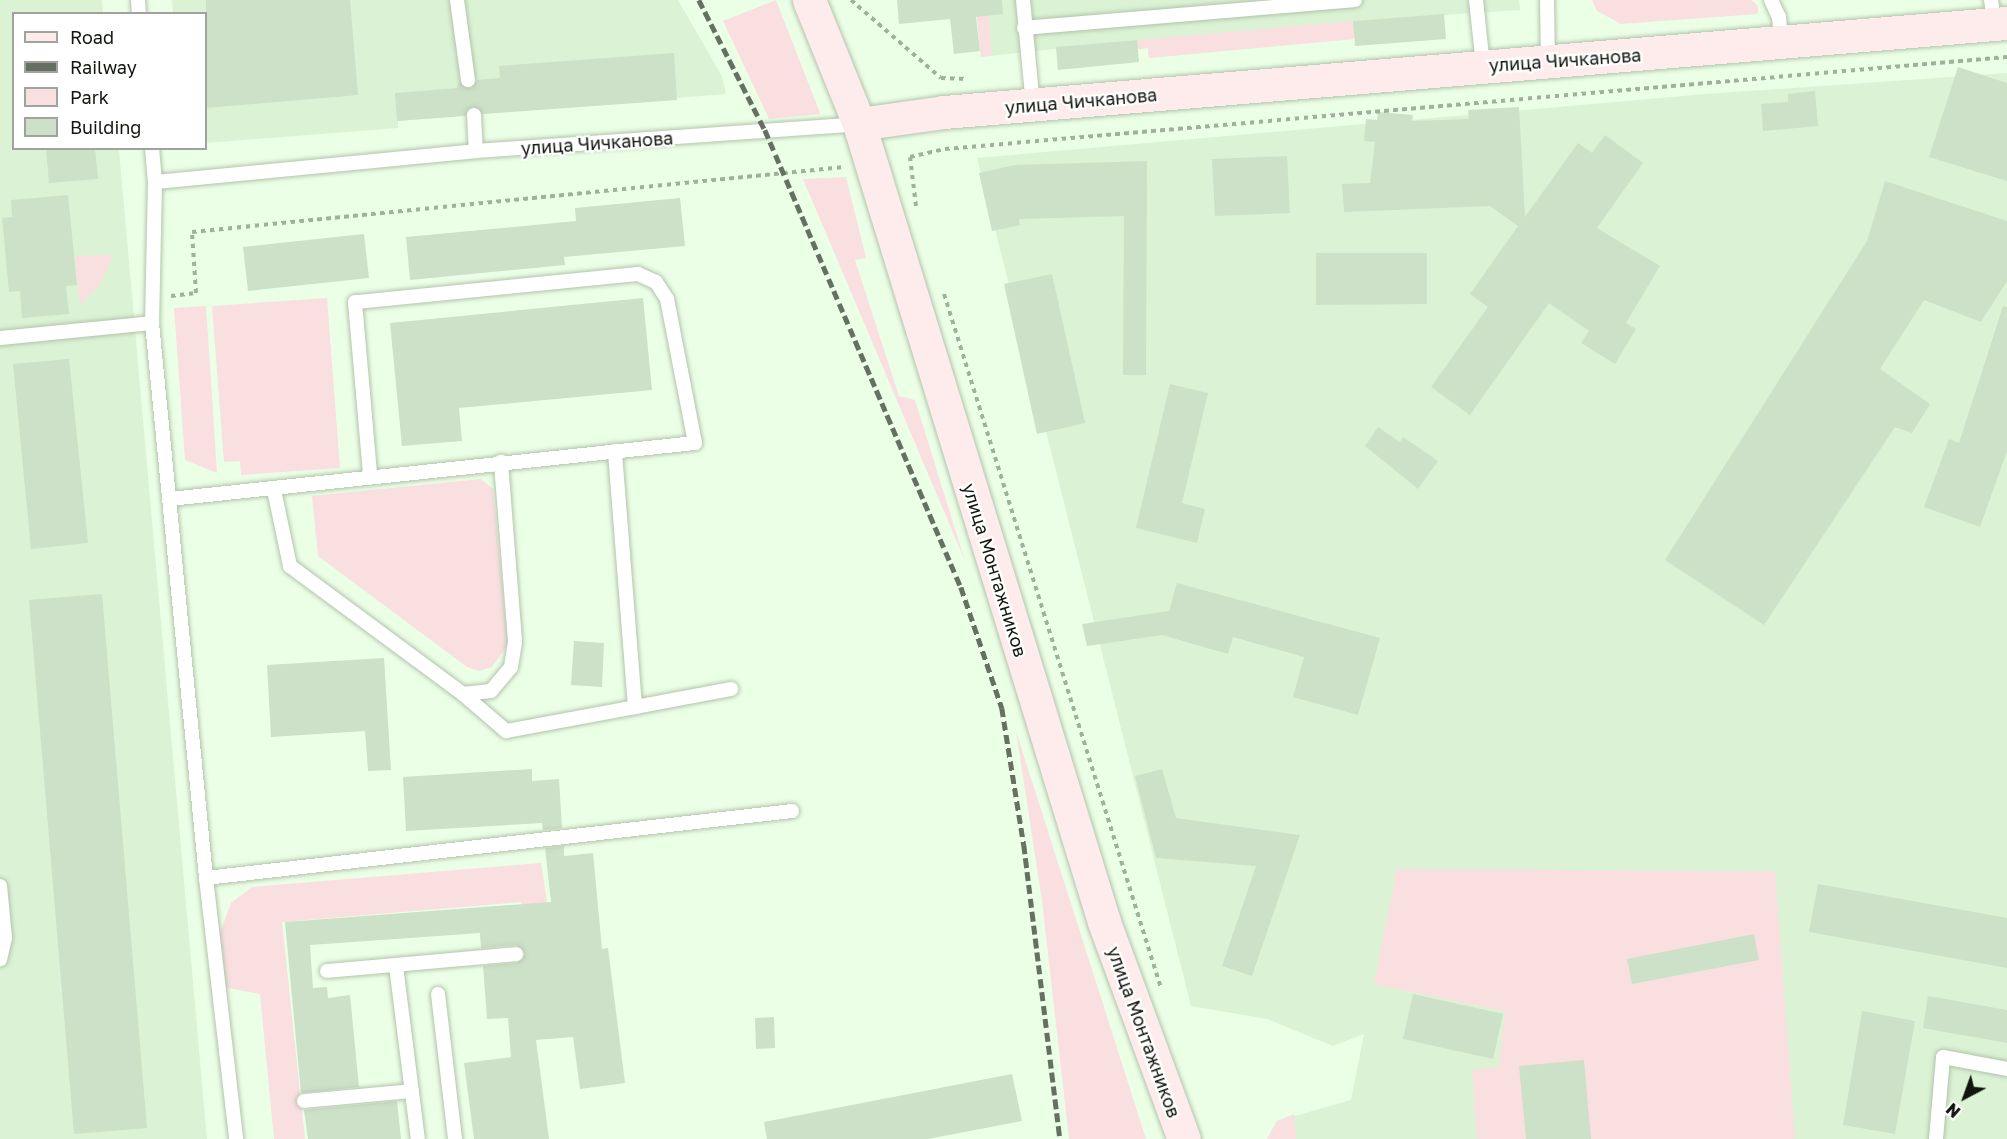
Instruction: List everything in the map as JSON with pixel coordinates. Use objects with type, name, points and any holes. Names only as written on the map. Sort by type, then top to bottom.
[{"type":"main road","name":"улица Монтажников","points":[[809,0],[859,124],[1104,922],[1184,1139]]},
{"type":"main road","name":"улица Чичканова","points":[[859,124],[944,112],[1780,42],[1998,15]]},
{"type":"lane","points":[[457,0],[468,80]]},
{"type":"lane","points":[[1023,0],[1033,106]]},
{"type":"lane","points":[[1024,28],[1355,0]]},
{"type":"lane","points":[[1476,0],[1483,66]]},
{"type":"lane","points":[[1547,0],[1549,62]]},
{"type":"lane","points":[[1771,0],[1779,17],[1780,42]]},
{"type":"lane","points":[[474,115],[476,151]]},
{"type":"lane","name":"улица Чичканова","points":[[155,182],[476,151],[859,124]]},
{"type":"lane","points":[[152,150],[155,182],[152,323],[206,878],[236,1139]]},
{"type":"lane","points":[[170,499],[274,490],[370,475],[695,443],[667,299],[656,282],[638,274],[356,302],[370,475]]},
{"type":"lane","points":[[0,338],[152,323]]},
{"type":"lane","points":[[615,451],[635,707]]},
{"type":"lane","points":[[463,694],[492,691],[511,667],[515,641],[501,462]]},
{"type":"lane","points":[[274,490],[290,566],[463,694],[506,731],[731,689]]},
{"type":"lane","points":[[206,878],[792,811]]},
{"type":"lane","points":[[0,886],[5,938],[0,959]]},
{"type":"lane","points":[[327,971],[516,954]]},
{"type":"lane","points":[[396,966],[418,1139]]},
{"type":"lane","points":[[438,994],[455,1139]]},
{"type":"lane","points":[[1936,1139],[1942,1057],[2007,1069]]},
{"type":"lane","points":[[304,1101],[412,1091]]},
{"type":"path","points":[[152,298],[196,293],[192,232],[870,165],[945,149],[2007,57]]},
{"type":"path","points":[[910,157],[920,218]]},
{"type":"path","points":[[941,286],[1163,994]]},
{"type":"shaded area","points":[[0,0],[102,0],[103,12],[12,12],[12,150],[119,150],[207,1139],[0,1139]]},
{"type":"shaded area","points":[[172,0],[678,0],[722,76],[726,94],[398,121],[398,128],[207,143],[207,12],[173,12]]},
{"type":"shaded area","points":[[975,0],[1519,0],[1520,10],[1354,21],[1354,39],[1149,58],[1148,48],[1137,49],[1136,40],[981,57]]},
{"type":"shaded area","points":[[2007,73],[2007,1139],[1267,1139],[1277,1121],[1351,1100],[1364,1034],[1333,1046],[1267,1019],[1191,1006],[977,158],[1705,94]]},
{"type":"green space","points":[[776,0],[820,114],[769,119],[723,21]]},
{"type":"green space","points":[[975,0],[987,0],[992,55],[981,57]]},
{"type":"green space","points":[[1592,0],[1752,0],[1758,6],[1758,14],[1621,24],[1597,11]]},
{"type":"green space","points":[[1353,21],[1354,39],[1149,58],[1148,48],[1137,49],[1137,40]]},
{"type":"green space","points":[[846,177],[866,258],[855,260],[899,396],[915,400],[965,561],[803,179]]},
{"type":"green space","points":[[113,255],[99,286],[80,304],[75,256]]},
{"type":"green space","points":[[327,298],[340,468],[241,475],[240,461],[224,462],[212,306]]},
{"type":"green space","points":[[206,306],[217,473],[185,460],[174,308]]},
{"type":"green space","points":[[481,479],[493,489],[508,645],[492,667],[479,671],[467,667],[318,556],[312,496]]},
{"type":"green space","points":[[1016,731],[1146,1139],[1069,1139],[1042,901]]},
{"type":"green space","points":[[541,863],[556,962],[527,964],[521,902],[282,922],[305,1139],[274,1139],[260,994],[223,987],[220,933],[231,903],[252,887]]},
{"type":"green space","points":[[1397,869],[1775,871],[1795,1139],[1477,1139],[1472,1070],[1499,1067],[1505,1011],[1374,984]]},
{"type":"green space","points":[[1294,1114],[1296,1139],[1267,1139],[1277,1121]]},
{"type":"building","points":[[206,0],[350,0],[358,95],[207,108]]},
{"type":"building","points":[[897,0],[1002,0],[1003,14],[976,17],[980,51],[954,54],[950,19],[899,24]]},
{"type":"building","points":[[1444,14],[1446,39],[1355,46],[1353,21]]},
{"type":"building","points":[[1137,40],[1139,62],[1058,70],[1056,47]]},
{"type":"building","points":[[674,53],[677,100],[483,114],[473,106],[465,116],[397,121],[395,93],[457,88],[459,81],[470,89],[477,80],[500,78],[499,66]]},
{"type":"building","points":[[1958,67],[2007,83],[2007,181],[1929,157]]},
{"type":"building","points":[[1815,91],[1818,126],[1763,131],[1761,104],[1788,102],[1788,94]]},
{"type":"building","points":[[1519,107],[1525,217],[1578,143],[1592,153],[1605,135],[1643,163],[1597,228],[1660,266],[1626,323],[1636,329],[1615,364],[1581,343],[1589,331],[1549,303],[1470,415],[1431,387],[1488,307],[1470,294],[1518,226],[1490,206],[1344,212],[1342,184],[1370,183],[1375,142],[1364,141],[1366,119],[1377,120],[1378,112],[1413,115],[1412,121],[1469,119],[1468,110]]},
{"type":"building","points":[[46,150],[95,150],[98,179],[49,183]]},
{"type":"building","points":[[1287,156],[1290,213],[1215,216],[1212,159]]},
{"type":"building","points":[[1147,161],[1146,375],[1123,375],[1124,216],[1019,219],[1020,225],[992,231],[979,173],[1015,165]]},
{"type":"building","points":[[1885,181],[2007,221],[2007,281],[1981,322],[1924,300],[1880,369],[1930,404],[1912,433],[1895,427],[1764,625],[1665,560],[1867,241]]},
{"type":"building","points":[[68,195],[77,285],[66,286],[69,314],[22,318],[20,291],[9,292],[2,218],[12,217],[11,200]]},
{"type":"building","points":[[680,198],[685,246],[564,257],[565,265],[410,280],[406,237],[576,221],[575,208]]},
{"type":"building","points":[[364,234],[369,278],[248,291],[243,247]]},
{"type":"building","points":[[1316,253],[1427,253],[1427,304],[1316,305]]},
{"type":"building","points":[[1052,274],[1085,423],[1037,434],[1004,284]]},
{"type":"building","points":[[643,298],[652,390],[459,408],[462,441],[402,446],[390,323]]},
{"type":"building","points":[[2003,306],[2007,307],[2007,451],[1980,527],[1924,507],[1949,439],[1959,443]]},
{"type":"building","points":[[69,359],[88,543],[31,549],[13,364]]},
{"type":"building","points":[[1170,384],[1208,393],[1182,503],[1205,509],[1197,543],[1136,528]]},
{"type":"building","points":[[1378,427],[1400,442],[1403,437],[1438,461],[1418,489],[1365,446]]},
{"type":"building","points":[[1177,583],[1380,638],[1358,715],[1293,697],[1304,657],[1233,637],[1228,654],[1162,635],[1087,646],[1082,624],[1169,611]]},
{"type":"building","points":[[102,594],[147,1128],[74,1134],[29,600]]},
{"type":"building","points":[[574,641],[604,643],[602,687],[571,685]]},
{"type":"building","points":[[384,658],[391,770],[368,771],[365,731],[271,737],[267,665]]},
{"type":"building","points":[[532,769],[532,781],[559,779],[562,828],[543,830],[542,823],[406,831],[403,777]]},
{"type":"building","points":[[1162,769],[1176,818],[1300,835],[1252,976],[1222,966],[1256,866],[1156,858],[1135,776]]},
{"type":"building","points":[[564,846],[564,856],[593,853],[602,949],[608,948],[625,1083],[580,1089],[573,1037],[536,1040],[549,1139],[474,1139],[464,1063],[511,1057],[508,1018],[487,1019],[483,966],[517,963],[525,954],[516,945],[481,948],[480,933],[310,945],[313,988],[327,987],[328,998],[350,995],[359,1087],[301,1093],[285,922],[551,902],[545,848]]},
{"type":"building","points":[[1818,884],[2007,918],[2007,968],[1809,932]]},
{"type":"building","points":[[1754,934],[1759,960],[1632,984],[1627,959]]},
{"type":"building","points":[[1413,994],[1503,1014],[1493,1059],[1403,1039]]},
{"type":"building","points":[[1928,996],[2007,1010],[2007,1043],[1923,1028]]},
{"type":"building","points":[[1862,1011],[1915,1021],[1895,1134],[1843,1125]]},
{"type":"building","points":[[774,1017],[775,1048],[756,1049],[755,1018]]},
{"type":"building","points":[[1584,1060],[1591,1139],[1526,1139],[1519,1066]]},
{"type":"building","points":[[1012,1074],[1022,1121],[928,1139],[767,1139],[764,1122]]},
{"type":"building","points":[[397,1101],[401,1139],[308,1139],[304,1110]]},
{"type":"railway","points":[[699,0],[765,130],[961,587],[1002,708],[1024,845],[1060,1139]]}]
